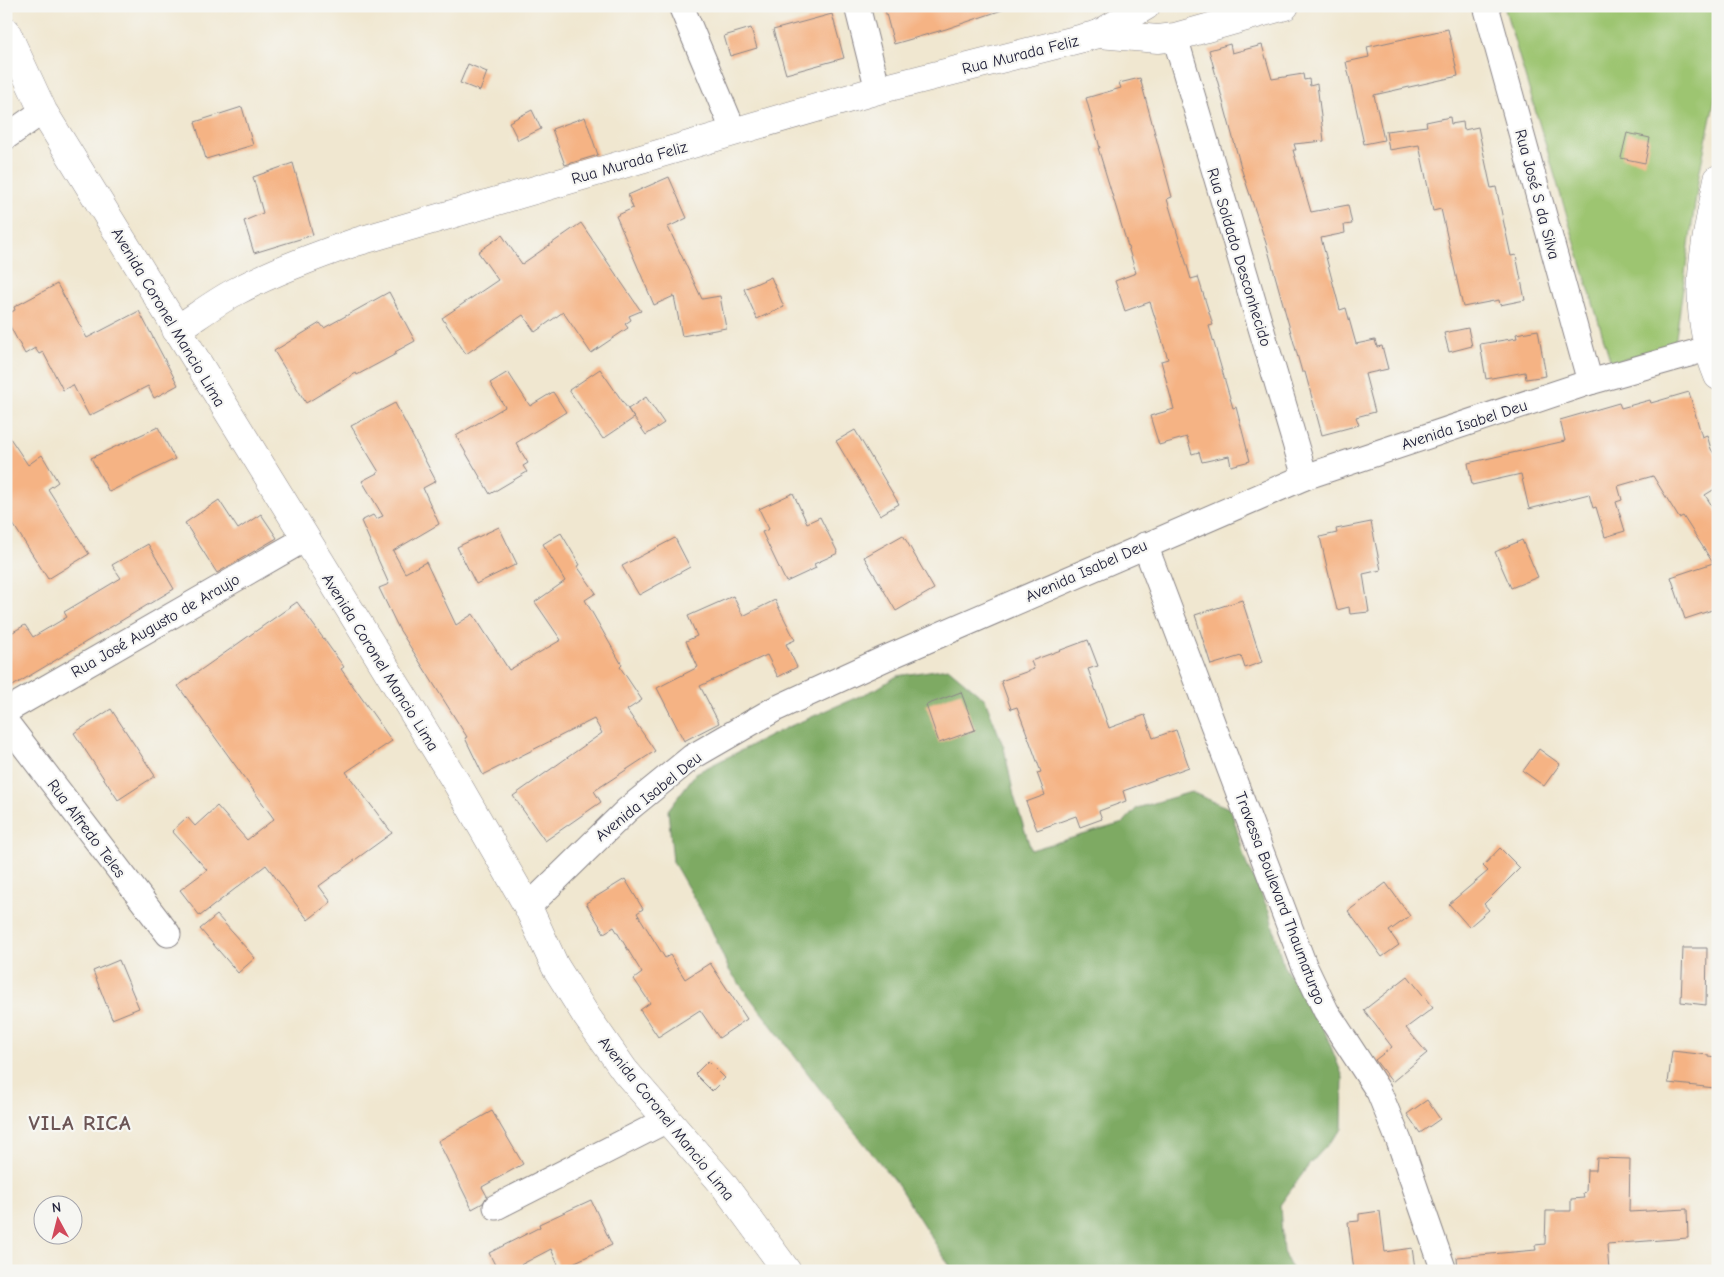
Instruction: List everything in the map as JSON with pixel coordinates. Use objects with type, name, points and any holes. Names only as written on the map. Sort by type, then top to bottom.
[{"type":"street","points":[[681,6],[734,132]]},
{"type":"street","points":[[857,6],[878,90]]},
{"type":"street","name":"Rua Murada Feliz","points":[[176,330],[234,293],[306,259],[356,242],[878,90],[1099,34],[1146,6]]},
{"type":"street","name":"Rua Murada Feliz","points":[[1099,34],[1158,39],[1175,37],[1285,6]]},
{"type":"street","name":"Rua José S da Silva","points":[[1486,6],[1590,382]]},
{"type":"street","name":"Avenida Coronel Mancio Lima","points":[[6,31],[43,111],[176,330],[459,787],[528,907],[555,966],[587,1017],[625,1071],[722,1184],[787,1271]]},
{"type":"street","name":"Rua Soldado Desconhecido","points":[[1175,37],[1305,477]]},
{"type":"street","points":[[6,137],[43,111]]},
{"type":"street","points":[[1718,179],[1704,245],[1700,295],[1707,349],[1718,376]]},
{"type":"street","name":"Avenida Isabel Deu","points":[[528,907],[627,810],[692,757],[775,709],[884,659],[1305,477],[1590,382],[1707,349]]},
{"type":"street","name":"Rua José Augusto de Araujo","points":[[6,711],[305,539]]},
{"type":"street","name":"Travessa Boulevard Thaumaturgo","points":[[1145,545],[1304,965],[1326,1011],[1379,1092],[1399,1141],[1444,1271]]},
{"type":"street","name":"Rua Alfredo Teles","points":[[6,722],[168,934]]},
{"type":"street","points":[[496,1206],[668,1120]]},
{"type":"green space","points":[[1504,6],[1718,6],[1718,83],[1699,175],[1675,344],[1611,363]]},
{"type":"green space","points":[[948,668],[985,699],[1004,748],[1014,796],[1031,850],[1123,823],[1137,808],[1191,792],[1231,809],[1246,863],[1269,911],[1283,965],[1325,1032],[1343,1077],[1342,1129],[1309,1165],[1280,1205],[1283,1252],[1293,1271],[953,1271],[897,1184],[819,1088],[729,970],[709,924],[673,862],[668,810],[696,773],[786,728],[876,689],[897,676]]},
{"type":"building","points":[[884,6],[1004,6],[1005,9],[894,44]]},
{"type":"building","points":[[832,14],[844,58],[786,74],[773,30]]},
{"type":"building","points":[[751,28],[757,48],[730,56],[724,36]]},
{"type":"building","points":[[1448,29],[1458,76],[1374,95],[1384,140],[1364,144],[1346,62],[1369,57],[1367,47]]},
{"type":"building","points":[[1230,44],[1232,53],[1262,45],[1272,79],[1303,74],[1304,80],[1309,79],[1310,86],[1317,84],[1324,141],[1294,144],[1296,150],[1293,150],[1311,212],[1348,205],[1352,224],[1344,225],[1345,233],[1321,238],[1340,310],[1346,308],[1356,344],[1375,340],[1377,347],[1382,346],[1388,369],[1365,374],[1375,412],[1356,417],[1359,425],[1322,435],[1305,372],[1302,372],[1266,243],[1242,171],[1209,50]]},
{"type":"building","points":[[468,64],[487,72],[480,91],[460,83]]},
{"type":"building","points":[[1140,78],[1172,197],[1167,199],[1191,279],[1198,277],[1213,325],[1209,326],[1233,408],[1236,407],[1250,461],[1231,466],[1229,456],[1202,462],[1199,452],[1192,454],[1187,437],[1159,445],[1150,416],[1174,409],[1161,361],[1168,359],[1150,302],[1125,311],[1115,281],[1136,273],[1098,148],[1100,148],[1086,98],[1121,88],[1119,83]]},
{"type":"building","points":[[242,107],[253,145],[206,159],[195,122]]},
{"type":"building","points":[[532,110],[541,129],[518,140],[509,122]]},
{"type":"building","points":[[585,117],[598,155],[565,165],[552,129]]},
{"type":"building","points":[[1450,117],[1451,124],[1463,122],[1464,130],[1478,127],[1491,188],[1496,187],[1511,256],[1516,255],[1525,300],[1500,305],[1499,300],[1463,307],[1441,209],[1433,211],[1419,145],[1389,150],[1386,131],[1427,126],[1426,122]]},
{"type":"building","points":[[1627,133],[1650,138],[1645,163],[1621,158]]},
{"type":"building","points":[[293,163],[313,235],[254,253],[244,221],[263,213],[253,177]]},
{"type":"building","points":[[669,177],[687,218],[668,227],[702,299],[720,296],[726,328],[682,336],[674,296],[654,305],[616,216],[633,208],[628,195]]},
{"type":"building","points":[[581,223],[641,311],[629,316],[631,320],[625,324],[628,328],[591,353],[563,312],[535,332],[523,315],[466,354],[442,318],[498,280],[478,252],[502,235],[522,264]]},
{"type":"building","points":[[771,277],[784,307],[757,319],[744,289]]},
{"type":"building","points":[[57,284],[87,338],[139,311],[178,385],[154,398],[148,386],[89,416],[73,385],[63,390],[43,352],[39,354],[35,348],[25,354],[6,319],[6,315],[15,310],[14,307]]},
{"type":"building","points":[[389,292],[415,341],[395,352],[396,354],[357,375],[356,373],[306,403],[274,351],[320,323],[324,328]]},
{"type":"building","points":[[1468,328],[1472,346],[1449,352],[1444,333]]},
{"type":"building","points":[[1538,330],[1546,376],[1526,379],[1525,372],[1486,379],[1480,344],[1517,338],[1516,334]]},
{"type":"building","points":[[600,369],[634,418],[603,439],[569,390]]},
{"type":"building","points":[[508,372],[530,406],[553,392],[566,412],[516,443],[528,463],[523,466],[527,472],[490,494],[456,436],[505,407],[490,383]]},
{"type":"building","points":[[1689,392],[1702,437],[1707,435],[1711,449],[1718,460],[1718,487],[1705,495],[1718,515],[1718,608],[1685,619],[1671,577],[1713,563],[1683,516],[1679,518],[1653,476],[1618,486],[1622,500],[1616,502],[1625,531],[1605,537],[1596,507],[1593,508],[1589,494],[1529,509],[1521,474],[1472,485],[1468,463],[1565,441],[1560,420],[1619,403],[1621,408],[1650,400],[1651,403]]},
{"type":"building","points":[[646,397],[664,423],[646,435],[628,409]]},
{"type":"building","points":[[395,403],[436,481],[423,488],[439,524],[393,551],[405,573],[426,562],[456,625],[473,614],[509,670],[561,640],[535,602],[565,581],[543,544],[561,533],[580,565],[577,566],[596,593],[585,600],[622,665],[620,667],[642,700],[627,710],[655,751],[594,791],[601,802],[545,841],[513,796],[602,733],[594,719],[483,775],[465,738],[467,737],[399,629],[379,588],[389,584],[361,521],[373,515],[376,519],[383,516],[362,481],[379,472],[351,426]]},
{"type":"building","points":[[158,427],[175,459],[109,492],[91,458]]},
{"type":"building","points":[[855,430],[899,504],[880,515],[836,441]]},
{"type":"building","points":[[6,432],[28,465],[42,455],[58,482],[48,489],[89,554],[48,579],[6,513]]},
{"type":"building","points":[[793,493],[807,523],[820,517],[838,553],[814,564],[816,568],[786,582],[762,532],[769,529],[759,509]]},
{"type":"building","points":[[219,500],[238,529],[261,514],[277,538],[217,573],[185,523]]},
{"type":"building","points":[[1371,522],[1381,570],[1363,574],[1369,612],[1350,614],[1349,607],[1337,610],[1320,537],[1337,533],[1336,529]]},
{"type":"building","points":[[499,527],[517,564],[476,584],[457,547]]},
{"type":"building","points":[[903,535],[934,589],[896,611],[864,557]]},
{"type":"building","points":[[675,538],[690,567],[639,595],[622,566]]},
{"type":"building","points":[[1522,540],[1538,577],[1511,588],[1495,552]]},
{"type":"building","points":[[148,544],[174,589],[6,690],[6,636],[25,625],[33,637],[67,617],[64,612],[121,578],[112,565]]},
{"type":"building","points":[[733,596],[743,616],[775,600],[795,640],[786,644],[797,667],[778,677],[767,655],[700,686],[719,723],[684,741],[657,688],[698,667],[686,641],[697,636],[688,616]]},
{"type":"building","points":[[1242,600],[1262,662],[1245,668],[1241,656],[1211,665],[1195,615]]},
{"type":"building","points":[[297,602],[344,667],[341,669],[392,741],[346,772],[392,833],[319,886],[331,902],[308,920],[266,865],[200,916],[180,890],[207,870],[172,831],[187,817],[195,826],[217,806],[247,840],[274,819],[178,686]]},
{"type":"building","points":[[1088,640],[1098,666],[1088,669],[1109,728],[1145,715],[1153,738],[1176,730],[1189,767],[1123,791],[1126,801],[1099,811],[1102,819],[1080,827],[1076,816],[1037,830],[1026,802],[1045,795],[1037,773],[1041,772],[1017,707],[1011,709],[1001,681],[1034,669],[1031,661]]},
{"type":"building","points":[[961,692],[975,730],[939,743],[926,705]]},
{"type":"building","points":[[111,709],[155,776],[118,800],[74,733]]},
{"type":"building","points":[[1539,749],[1560,764],[1544,786],[1523,771]]},
{"type":"building","points":[[1500,848],[1520,868],[1484,904],[1489,910],[1469,927],[1449,904],[1488,871],[1483,866]]},
{"type":"building","points":[[625,879],[643,909],[637,913],[665,958],[670,955],[685,979],[710,963],[747,1019],[719,1038],[700,1010],[658,1037],[640,1010],[650,1003],[634,979],[642,973],[614,927],[604,933],[586,903]]},
{"type":"building","points":[[1386,883],[1410,916],[1389,931],[1399,945],[1382,957],[1348,911]]},
{"type":"building","points":[[217,915],[255,958],[238,973],[200,929]]},
{"type":"building","points":[[1683,948],[1707,948],[1706,1005],[1681,1002]]},
{"type":"building","points":[[119,960],[139,1008],[112,1019],[93,971]]},
{"type":"building","points":[[1408,976],[1433,1008],[1406,1028],[1427,1053],[1392,1082],[1375,1060],[1392,1047],[1364,1010]]},
{"type":"building","points":[[1672,1051],[1718,1058],[1715,1088],[1668,1083]]},
{"type":"building","points":[[708,1061],[725,1078],[712,1091],[695,1074]]},
{"type":"building","points":[[1427,1100],[1440,1119],[1420,1133],[1407,1114]]},
{"type":"building","points":[[492,1111],[523,1164],[482,1187],[487,1196],[483,1203],[472,1209],[438,1141]]},
{"type":"building","points":[[1597,1158],[1630,1159],[1629,1212],[1687,1209],[1688,1238],[1607,1244],[1609,1271],[1458,1271],[1457,1257],[1536,1250],[1535,1245],[1545,1244],[1546,1211],[1571,1211],[1571,1199],[1584,1198],[1583,1193],[1586,1192],[1587,1170],[1596,1170]]},
{"type":"building","points":[[591,1200],[612,1245],[560,1269],[551,1249],[509,1271],[498,1271],[489,1253],[540,1227],[539,1224]]},
{"type":"building","points":[[1380,1211],[1385,1252],[1412,1248],[1415,1268],[1393,1271],[1354,1271],[1348,1222],[1359,1221],[1359,1214]]},
{"type":"district","name":"VILA RICA","points":[[80,1123]]}]
